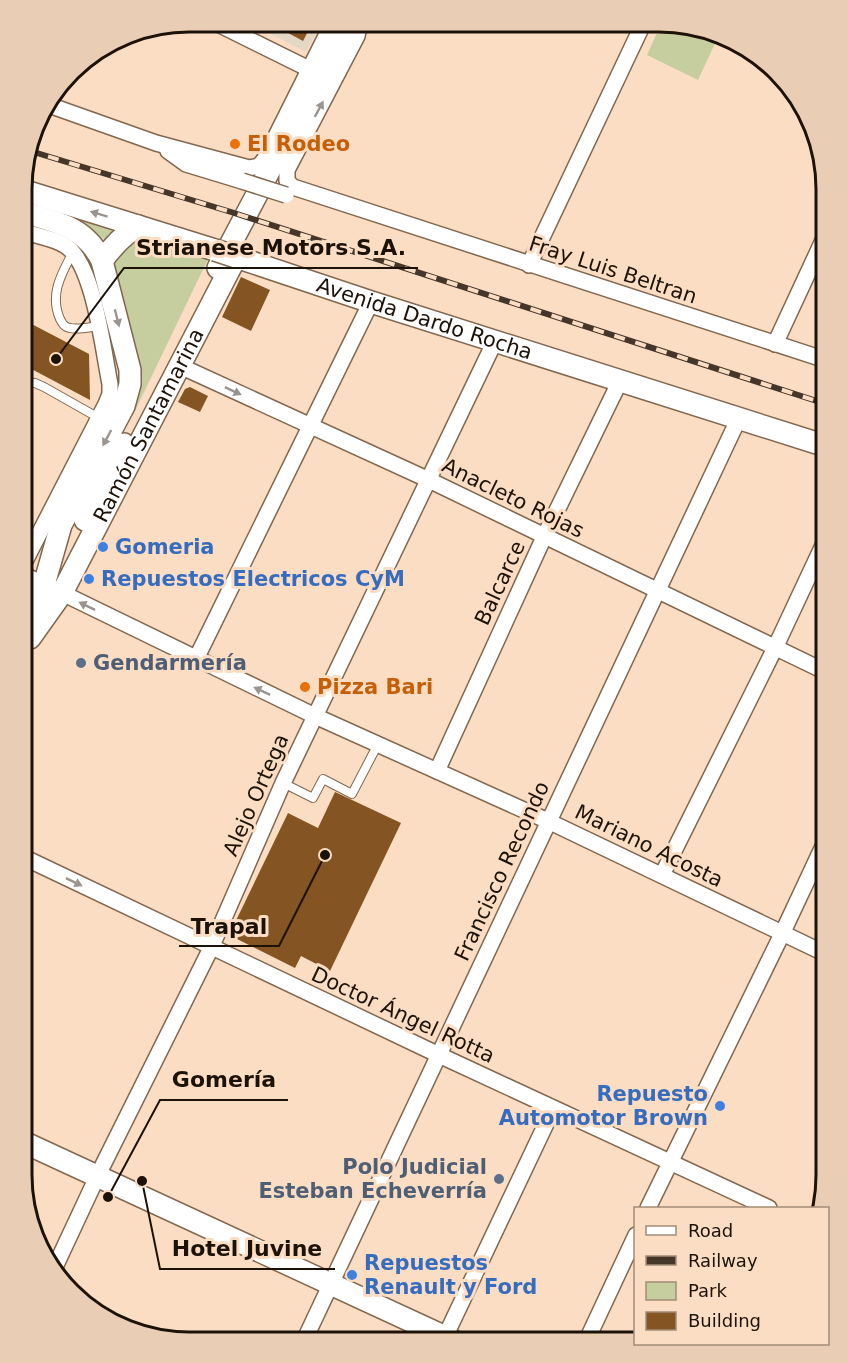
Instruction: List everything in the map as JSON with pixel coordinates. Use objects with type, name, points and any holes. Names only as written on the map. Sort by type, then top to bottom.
[{"type":"main road","name":"Ramón Santamarina","points":[[32,633],[99,489],[248,214],[343,32]]},
{"type":"main road","name":"Avenida Dardo Rocha","points":[[32,193],[816,443]]},
{"type":"main road","points":[[32,215],[81,233],[90,241],[93,265]]},
{"type":"main road","points":[[93,265],[138,226]]},
{"type":"main road","name":"Ramón Santamarina","points":[[53,589],[180,366],[236,257]]},
{"type":"main road","name":"Ramón Santamarina","points":[[53,589],[61,525],[128,395],[130,370],[93,265]]},
{"type":"main road","points":[[32,1146],[434,1332]]},
{"type":"street","points":[[234,32],[309,69]]},
{"type":"street","points":[[246,175],[264,160],[328,32]]},
{"type":"street","points":[[286,188],[287,170],[358,32]]},
{"type":"street","points":[[529,265],[639,32]]},
{"type":"street","name":"Fray Luis Beltran","points":[[55,107],[156,143],[186,164],[246,175],[286,188],[352,217],[388,219],[816,357]]},
{"type":"street","points":[[32,234],[58,242],[93,265],[98,326],[110,384],[110,394],[99,418],[32,548]]},
{"type":"street","points":[[775,344],[816,256]]},
{"type":"street","points":[[196,659],[370,302]]},
{"type":"street","name":"Alejo Ortega","points":[[58,1261],[211,948],[315,716],[495,341]]},
{"type":"street","name":"Anacleto Rojas","points":[[180,366],[429,480],[816,667]]},
{"type":"street","name":"Balcarce","points":[[437,771],[544,537],[620,381]]},
{"type":"street","name":"Francisco Recondo","points":[[308,1332],[738,420]]},
{"type":"street","points":[[662,875],[816,561]]},
{"type":"street","name":"Mariano Acosta","points":[[32,579],[315,716],[548,821],[815,949]]},
{"type":"street","name":"Doctor Ángel Rotta","points":[[32,861],[211,948],[765,1207]]},
{"type":"street","points":[[649,1207],[815,863]]},
{"type":"street","points":[[452,1332],[553,1109]]},
{"type":"street","points":[[591,1332],[634,1239]]},
{"type":"lane","points":[[73,252],[56,289],[55,300],[58,315],[63,325],[71,328],[98,326]]},
{"type":"lane","points":[[32,383],[44,387],[99,418]]},
{"type":"lane","points":[[284,783],[314,798],[323,779],[352,794],[378,744]]},
{"type":"shaded area","points":[[267,32],[317,32],[306,52]]},
{"type":"green space","points":[[657,32],[679,33],[716,42],[698,80],[647,55]]},
{"type":"green space","points":[[71,216],[118,225],[105,240]]},
{"type":"green space","points":[[142,236],[208,259],[133,415],[111,268],[120,249]]},
{"type":"building","points":[[286,32],[308,32],[303,41]]},
{"type":"building","points":[[241,277],[270,290],[251,331],[222,317]]},
{"type":"building","points":[[32,324],[89,354],[90,400],[32,369]]},
{"type":"building","points":[[190,387],[208,396],[200,412],[178,402],[185,389]]},
{"type":"building","points":[[335,792],[401,823],[330,971],[301,956],[295,968],[229,935],[288,813],[318,828]]},
{"type":"railway","points":[[36,153],[231,212],[816,401]]},
{"type":"place","name":"El Rodeo","points":[[235,144]]},
{"type":"place","name":"Strianese Motors S.A.","points":[[56,359]]},
{"type":"place","name":"Gomeria","points":[[103,547]]},
{"type":"place","name":"Repuestos Electricos CyM","points":[[89,579]]},
{"type":"place","name":"Gendarmería","points":[[81,663]]},
{"type":"place","name":"Pizza Bari","points":[[305,687]]},
{"type":"place","name":"Trapal","points":[[325,855]]},
{"type":"place","name":"Repuesto Automotor Brown","points":[[720,1106]]},
{"type":"place","name":"Polo Judicial Esteban Echeverría","points":[[499,1179]]},
{"type":"place","name":"Hotel Juvine","points":[[142,1181]]},
{"type":"place","name":"Gomería","points":[[108,1197]]},
{"type":"place","name":"Repuestos Renault y Ford","points":[[352,1275]]}]
